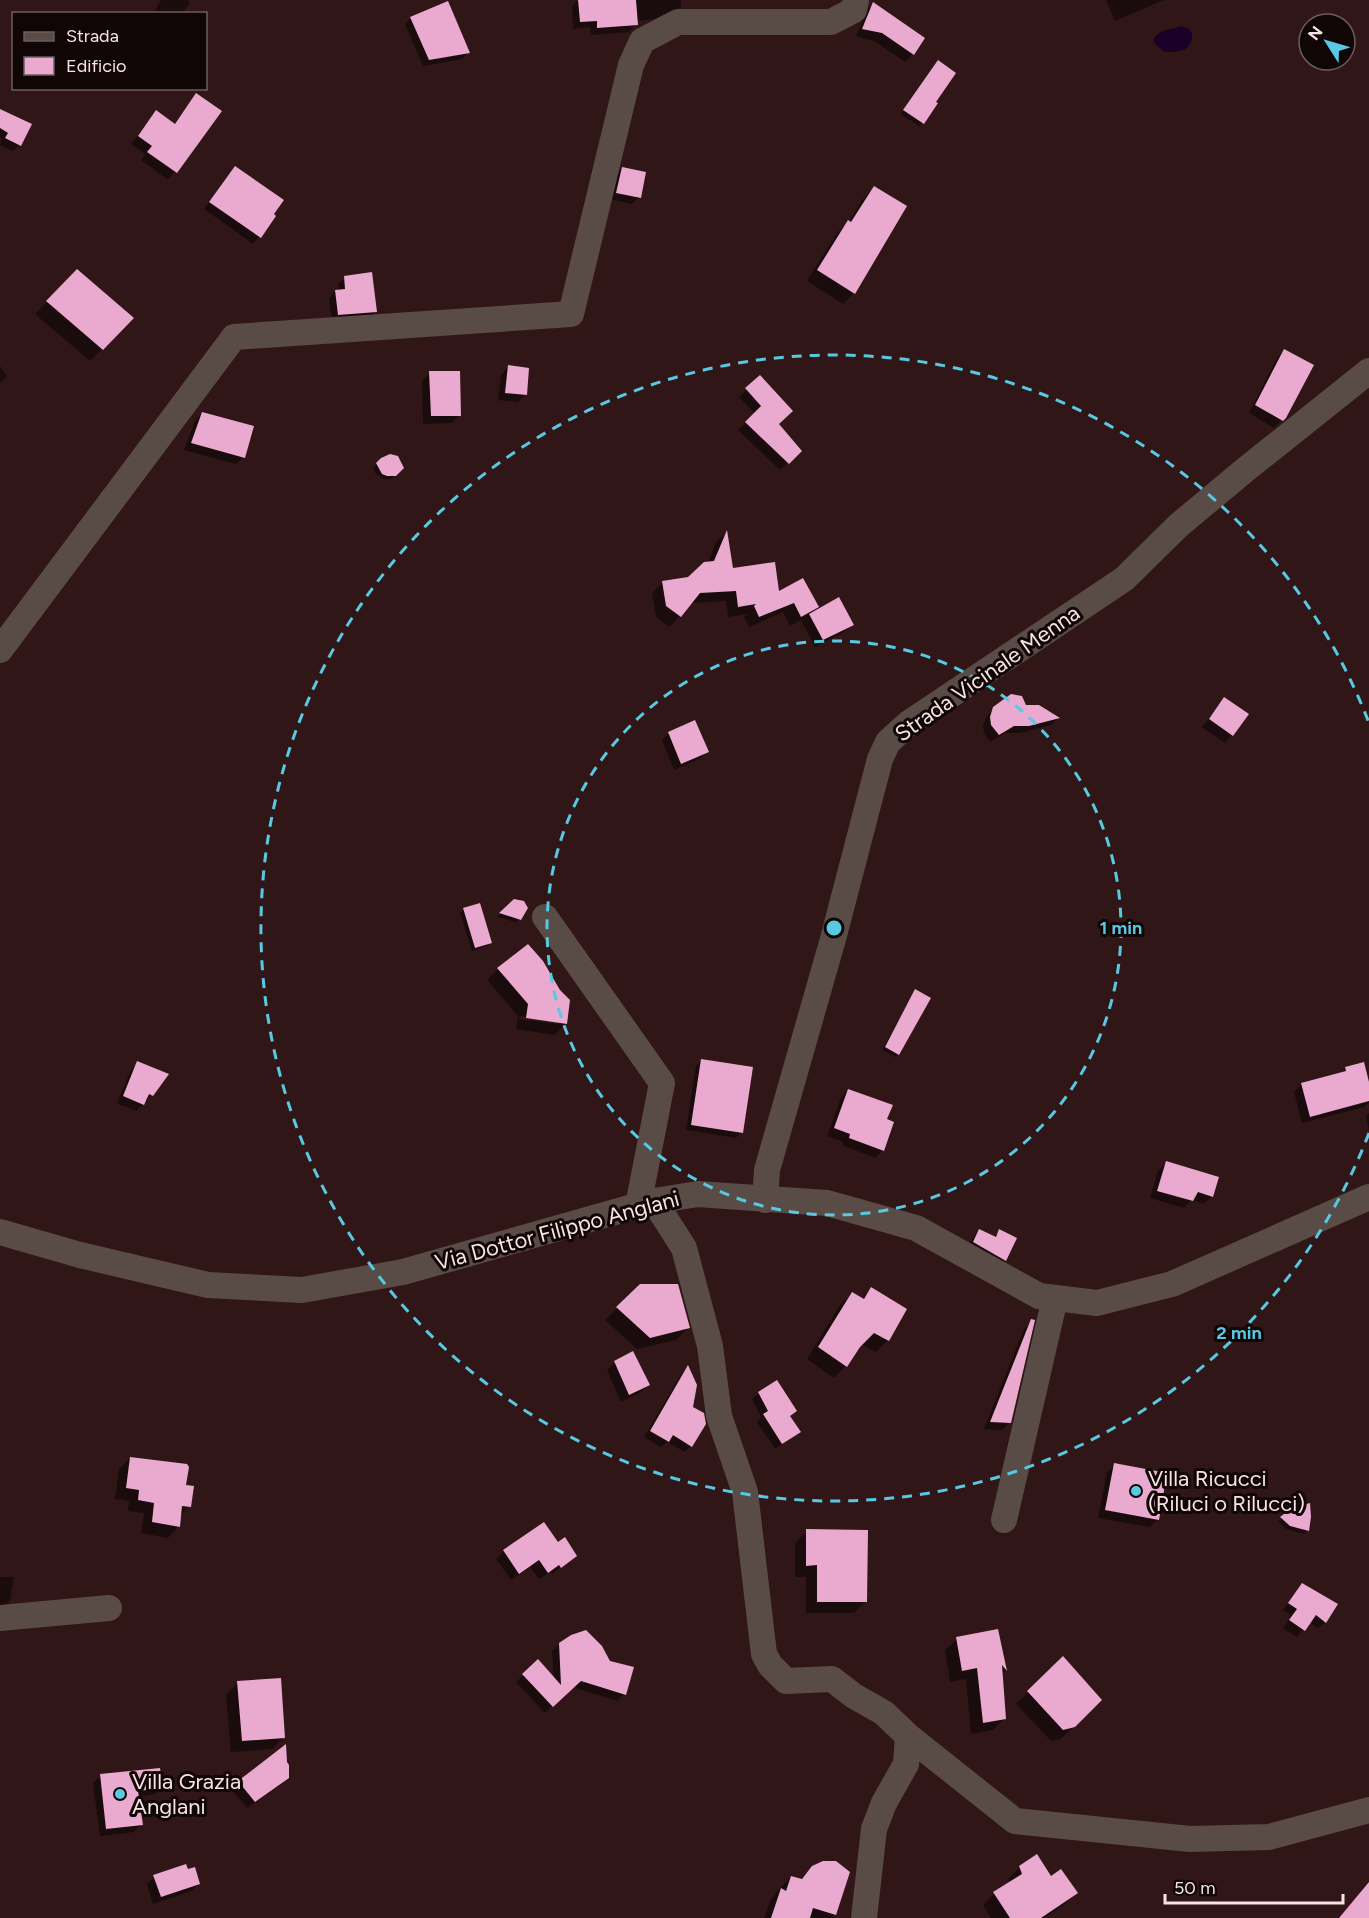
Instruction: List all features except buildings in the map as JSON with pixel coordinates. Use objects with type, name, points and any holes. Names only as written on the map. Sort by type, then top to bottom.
[{"type":"street","points":[[0,650],[234,337],[571,314],[631,65],[642,41],[678,22],[831,22],[854,9],[856,0]]},
{"type":"street","name":"Strada Vicinale Menna","points":[[765,1200],[767,1170],[833,939],[880,759],[888,742],[909,723],[1124,579],[1187,518],[1369,371]]},
{"type":"street","points":[[545,917],[662,1083],[646,1203],[684,1248],[710,1346],[719,1416],[745,1492],[764,1654],[770,1665],[786,1681],[832,1679],[854,1696],[884,1713],[909,1736],[1015,1821],[1191,1839],[1269,1838],[1369,1810]]},
{"type":"street","name":"Via Dottor Filippo Anglani","points":[[0,1232],[80,1255],[208,1285],[302,1290],[403,1272],[646,1203],[698,1194],[827,1203],[916,1228],[1039,1296],[1097,1303],[1172,1284],[1369,1197]]},
{"type":"street","points":[[1004,1520],[1055,1298]]},
{"type":"street","points":[[0,1618],[109,1608]]},
{"type":"street","points":[[864,1918],[874,1829],[884,1803],[906,1764],[909,1736]]},
{"type":"shaded area","points":[[1181,26],[1188,28],[1192,33],[1188,47],[1176,52],[1165,52],[1153,41],[1161,32]]},
{"type":"place","name":"Villa Ricucci (Riluci o Rilucci)","points":[[1136,1491]]},
{"type":"place","name":"Villa Grazia Anglani","points":[[120,1794]]}]
